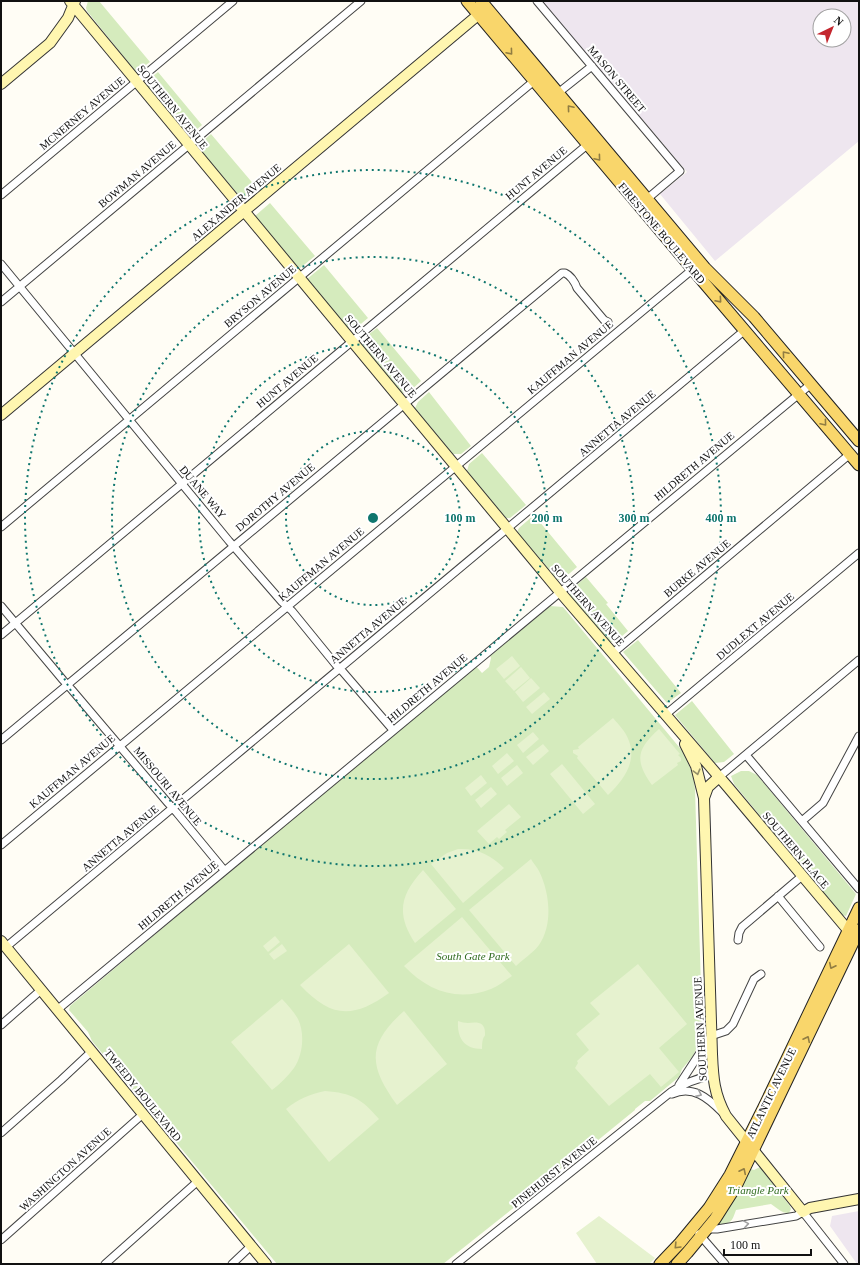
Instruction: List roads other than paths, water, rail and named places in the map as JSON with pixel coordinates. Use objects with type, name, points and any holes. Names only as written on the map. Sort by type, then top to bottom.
[{"type":"main road","name":"FIRESTONE BOULEVARD","points":[[467,1],[482,8],[558,93],[705,268],[750,313],[859,441]]},
{"type":"main road","name":"FIRESTONE BOULEVARD","points":[[482,8],[534,81],[859,465]]},
{"type":"main road","name":"ATLANTIC AVENUE","points":[[677,1264],[704,1232],[736,1186],[750,1146],[854,933],[859,908]]},
{"type":"main road","name":"ATLANTIC AVENUE","points":[[660,1264],[710,1208],[750,1146]]},
{"type":"street","name":"MCNERNEY AVENUE","points":[[1,195],[233,1]]},
{"type":"street","name":"BOWMAN AVENUE","points":[[1,302],[361,1]]},
{"type":"street","name":"MASON STREET","points":[[537,1],[680,171],[647,199]]},
{"type":"street","name":"SOUTHERN AVENUE","points":[[73,2],[189,145],[405,403],[560,592],[719,777]]},
{"type":"street","points":[[1,84],[50,43],[68,18],[73,2]]},
{"type":"street","name":"ALEXANDER AVENUE","points":[[1,415],[244,211],[482,8]]},
{"type":"street","points":[[558,93],[592,66]]},
{"type":"street","name":"BRYSON AVENUE","points":[[1,527],[534,81]]},
{"type":"street","name":"HUNT AVENUE","points":[[1,635],[587,144]]},
{"type":"street","name":"DUANE WAY","points":[[1,264],[234,545],[393,730]]},
{"type":"street","name":"KAUFFMAN AVENUE","points":[[1,845],[693,269]]},
{"type":"street","name":"DOROTHY AVENUE","points":[[1,740],[559,275],[565,273],[568,274],[607,317],[608,322],[617,332]]},
{"type":"street","name":"ANNETTA AVENUE","points":[[3,944],[172,808],[745,330]]},
{"type":"street","name":"HILDRETH AVENUE","points":[[57,1010],[810,384]]},
{"type":"street","name":"BURKE AVENUE","points":[[613,653],[850,454]]},
{"type":"street","name":"DUDLEXT AVENUE","points":[[665,715],[859,553]]},
{"type":"street","name":"MISSOURI AVENUE","points":[[1,606],[224,870]]},
{"type":"street","points":[[704,798],[708,787],[719,777],[859,660]]},
{"type":"street","name":"SOUTHERN AVENUE","points":[[674,725],[696,766],[704,798],[711,1036],[713,1075],[717,1096],[726,1116],[844,1264]]},
{"type":"street","points":[[802,822],[823,803],[859,736]]},
{"type":"street","points":[[746,755],[859,890]]},
{"type":"street","name":"SOUTHERN PLACE","points":[[719,777],[802,876],[854,933]]},
{"type":"street","points":[[738,940],[742,927],[802,876]]},
{"type":"street","points":[[778,896],[820,946]]},
{"type":"street","name":"TWEEDY BOULEVARD","points":[[3,944],[266,1264]]},
{"type":"street","points":[[711,1036],[726,1031],[733,1024],[754,979],[761,974]]},
{"type":"street","points":[[1,1025],[41,990]]},
{"type":"street","name":"PINEHURST AVENUE","points":[[678,1087],[711,1036]]},
{"type":"street","points":[[1,1133],[92,1051]]},
{"type":"street","name":"PINEHURST AVENUE","points":[[456,1264],[678,1087],[694,1080],[713,1075]]},
{"type":"street","name":"PINEHURST AVENUE","points":[[665,1097],[683,1090],[697,1092],[704,1096],[726,1116]]},
{"type":"street","name":"WASHINGTON AVENUE","points":[[1,1240],[143,1114]]},
{"type":"street","points":[[105,1264],[198,1180]]},
{"type":"street","points":[[704,1232],[796,1216],[810,1208],[859,1200]]},
{"type":"street","points":[[694,1227],[704,1232],[725,1264]]},
{"type":"street","points":[[232,1264],[252,1246]]},
{"type":"park label","name":"South Gate Park","points":[[473,956]]},
{"type":"park label","name":"Triangle Park","points":[[758,1190]]}]
